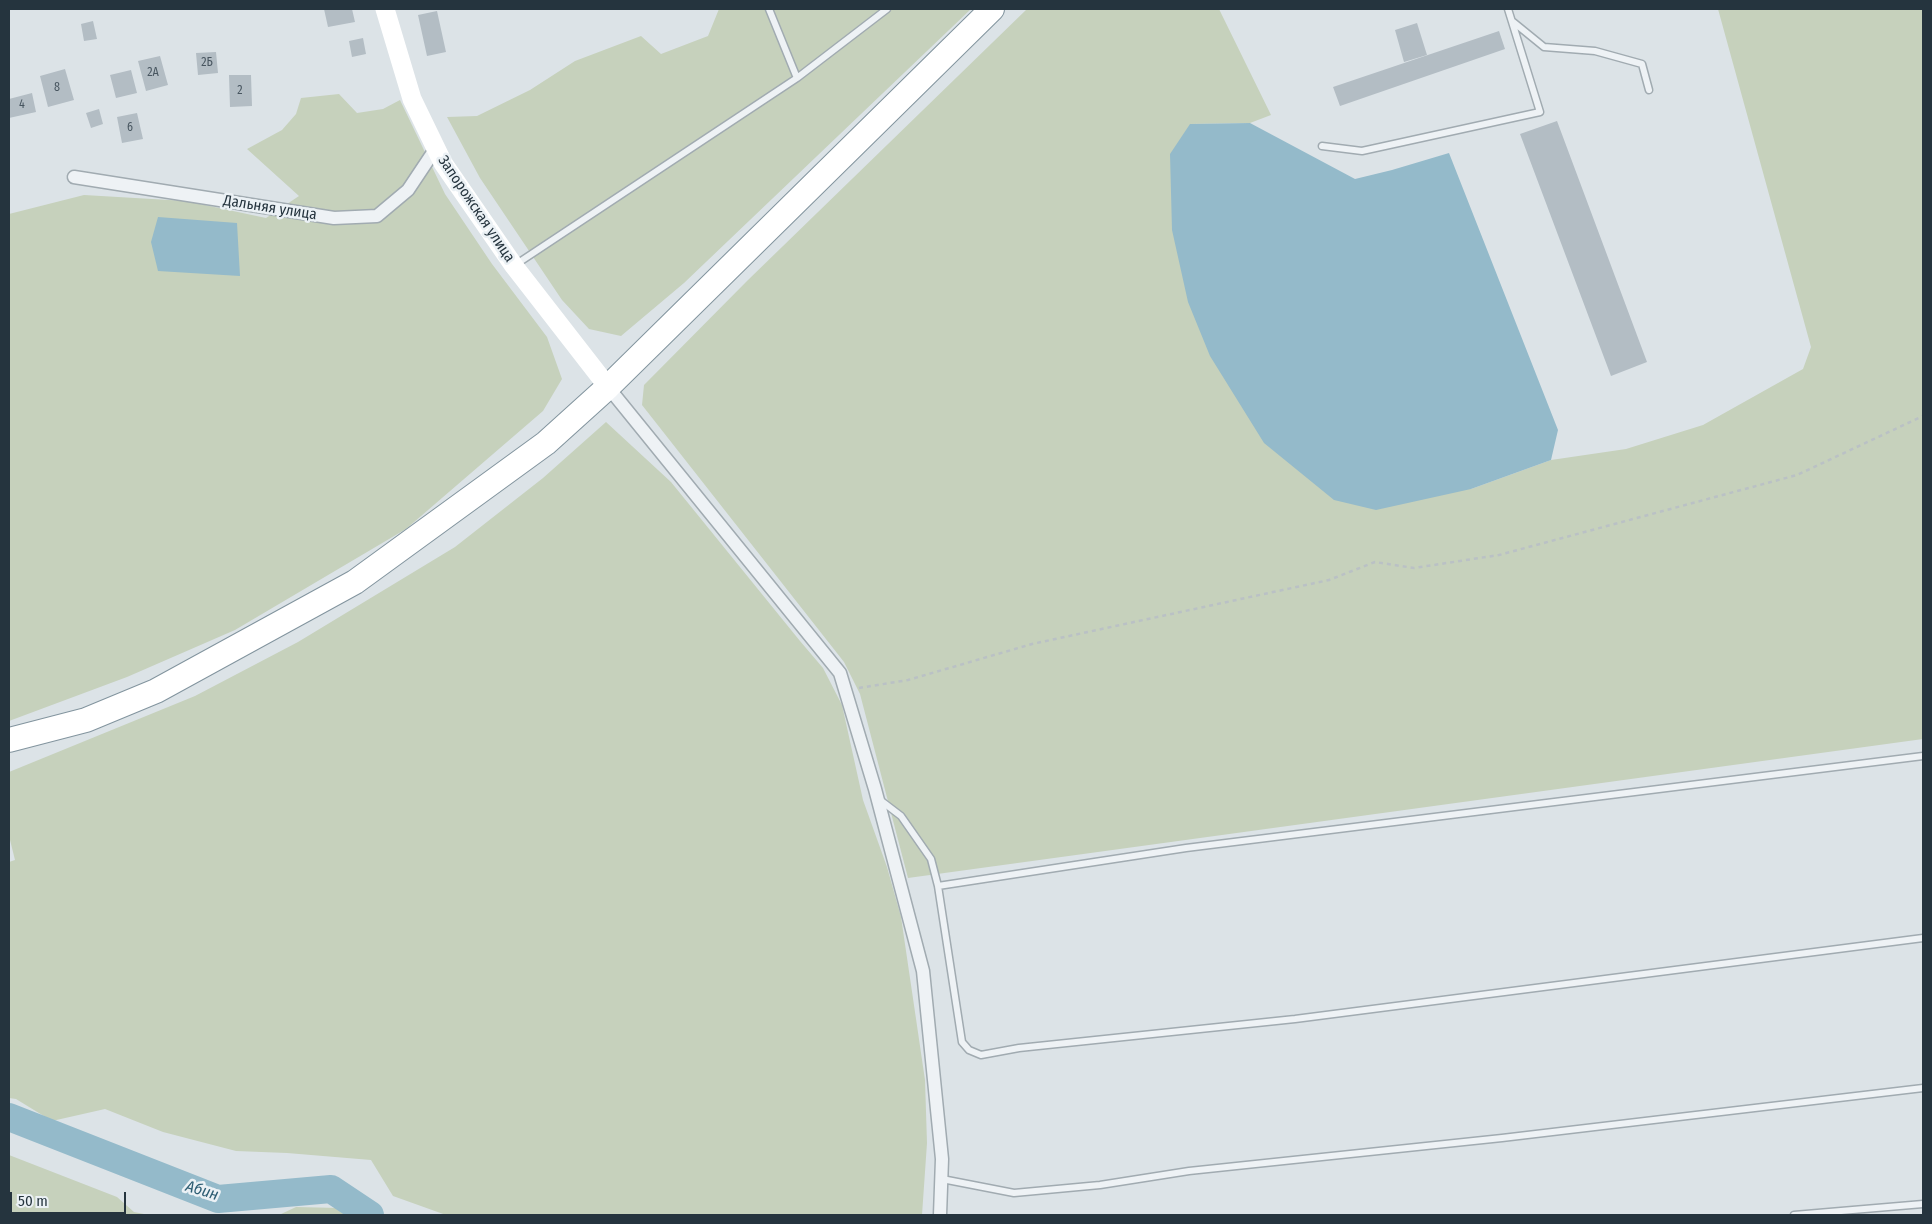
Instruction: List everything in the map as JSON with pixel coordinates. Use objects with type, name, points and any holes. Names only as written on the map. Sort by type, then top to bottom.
[{"type":"highway","points":[[9,740],[86,720],[156,691],[355,582],[546,443],[608,387],[992,9]]},
{"type":"main road","name":"Запорожская улица","points":[[385,9],[412,99],[443,163],[514,266],[608,387]]},
{"type":"street","name":"Дальняя улица","points":[[74,177],[334,218],[377,216],[408,190],[436,148]]},
{"type":"street","points":[[608,387],[840,673],[877,798],[924,971],[942,1159],[940,1215]]},
{"type":"lane","points":[[770,9],[797,78]]},
{"type":"lane","points":[[514,266],[797,78],[887,9]]},
{"type":"lane","points":[[1322,146],[1362,151],[1540,112],[1508,9]]},
{"type":"lane","points":[[1511,20],[1544,47],[1595,51],[1642,64],[1649,90]]},
{"type":"lane","points":[[938,886],[1186,848],[1923,756]]},
{"type":"lane","points":[[877,798],[901,816],[931,859],[938,886],[962,1042],[969,1050],[981,1055],[1019,1048],[1295,1019],[1923,938]]},
{"type":"lane","points":[[942,1179],[1014,1194],[1100,1185],[1189,1171],[1502,1138],[1923,1088]]},
{"type":"lane","points":[[1794,1215],[1923,1204]]},
{"type":"path","points":[[845,690],[908,680],[1032,644],[1329,580],[1375,562],[1414,568],[1500,555],[1797,475],[1923,416]]},
{"type":"green space","points":[[719,9],[971,9],[684,283],[621,336],[589,329],[562,300],[480,178],[447,117],[477,116],[530,90],[575,61],[641,36],[661,54],[708,36]]},
{"type":"green space","points":[[1027,9],[1219,9],[1271,115],[1250,123],[1190,124],[1471,489],[1551,460],[1626,449],[1703,425],[1803,369],[1811,347],[1718,9],[1923,9],[1923,739],[908,878],[860,694],[844,662],[642,405],[644,385],[748,280]]},
{"type":"green space","points":[[339,94],[357,113],[383,109],[400,100],[445,194],[492,264],[547,337],[562,379],[543,411],[406,529],[235,630],[127,677],[9,721],[9,214],[84,195],[186,201],[266,218],[299,196],[247,149],[282,130],[296,114],[301,98]]},
{"type":"green space","points":[[606,422],[671,482],[823,668],[842,705],[863,800],[887,867],[901,917],[925,1080],[927,1143],[922,1215],[446,1215],[393,1196],[371,1160],[236,1151],[163,1132],[105,1109],[52,1121],[16,1099],[9,1098],[9,862],[15,860],[9,836],[9,772],[195,696],[298,642],[455,547],[543,478]]},
{"type":"green space","points":[[9,1155],[117,1197],[134,1212],[149,1215],[9,1215]]},
{"type":"green space","points":[[296,1207],[339,1208],[347,1215],[279,1215]]},
{"type":"water","points":[[1250,123],[1355,179],[1449,153],[1558,430],[1551,460],[1471,489],[1376,510],[1334,500],[1264,443],[1210,356],[1188,302],[1172,230],[1170,154],[1190,124]]},
{"type":"water","points":[[158,217],[237,223],[240,276],[158,271],[151,242]]},
{"type":"building","points":[[324,9],[352,9],[355,22],[328,27]]},
{"type":"building","points":[[437,11],[446,52],[427,56],[418,15]]},
{"type":"building","points":[[93,21],[97,39],[84,41],[81,24]]},
{"type":"building","points":[[1417,23],[1427,55],[1404,62],[1395,30]]},
{"type":"building","points":[[1499,31],[1505,49],[1340,106],[1333,87]]},
{"type":"building","points":[[363,38],[366,54],[352,57],[349,41]]},
{"type":"building","points":[[216,52],[218,73],[198,75],[196,53]]},
{"type":"building","points":[[160,56],[168,85],[146,91],[138,61]]},
{"type":"building","points":[[65,69],[74,100],[48,107],[40,76]]},
{"type":"building","points":[[131,70],[137,93],[116,98],[110,75]]},
{"type":"building","points":[[229,75],[251,75],[252,106],[230,107]]},
{"type":"building","points":[[32,93],[36,112],[9,118],[9,99]]},
{"type":"building","points":[[99,109],[103,124],[91,128],[86,113]]},
{"type":"building","points":[[137,113],[143,139],[122,143],[117,117]]},
{"type":"building","points":[[1557,121],[1647,362],[1611,376],[1520,134]]},
{"type":"waterway","name":"Абин","points":[[9,1117],[218,1199],[331,1189],[370,1215]]}]
